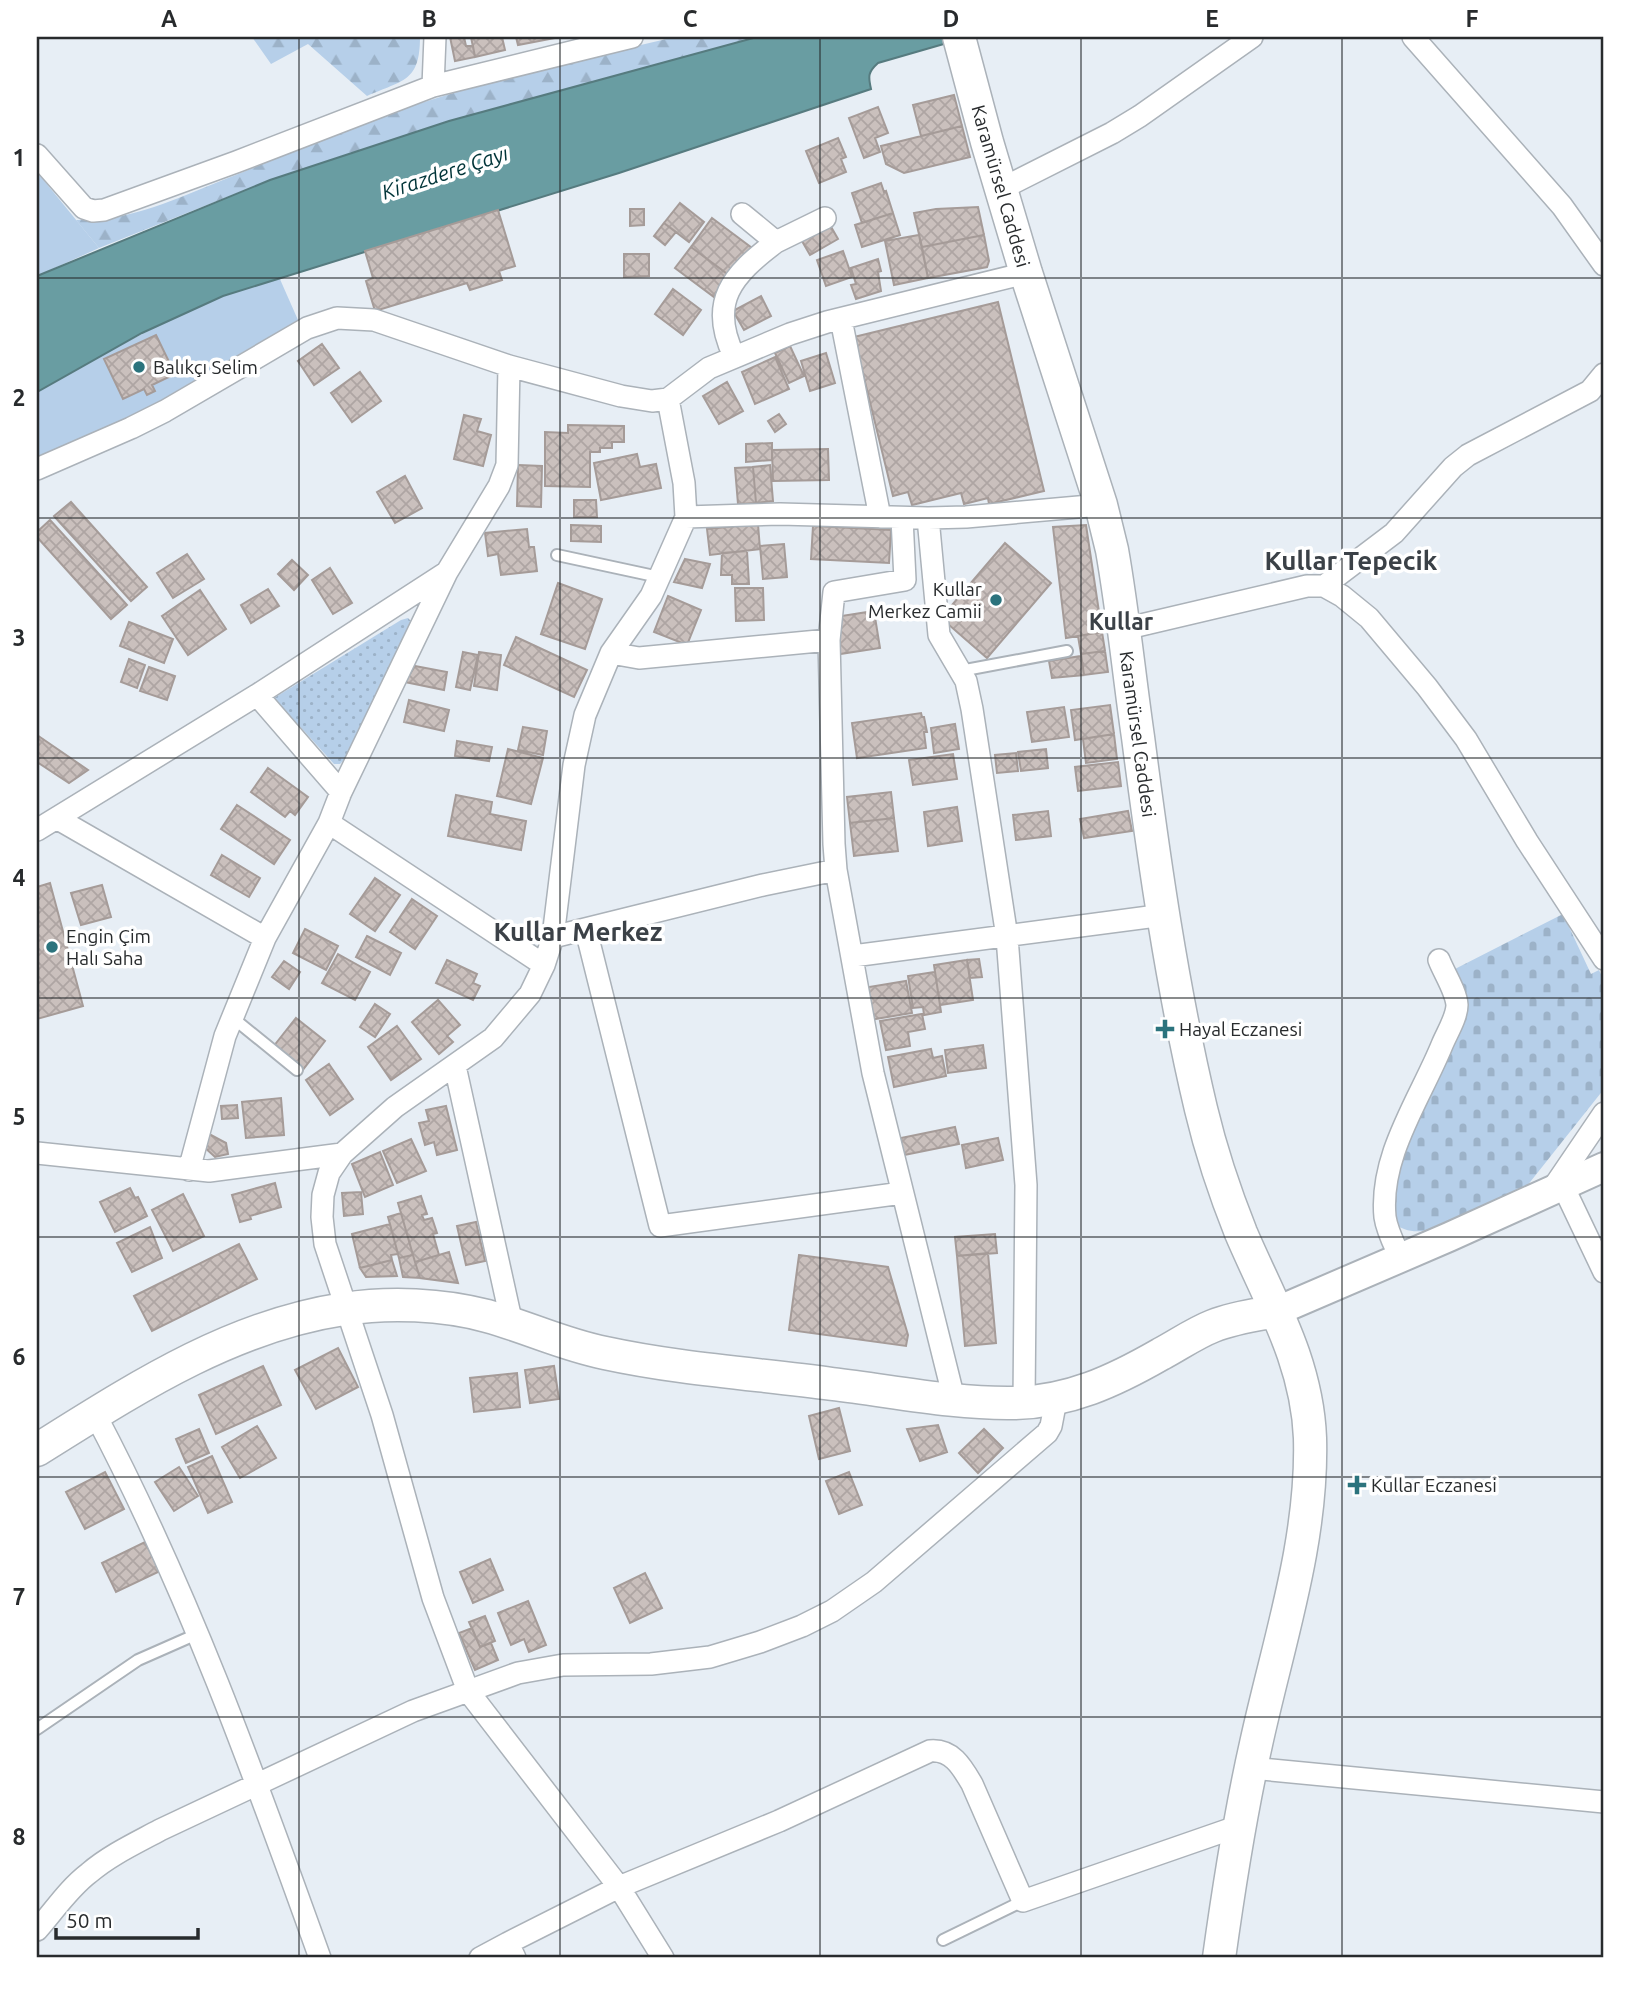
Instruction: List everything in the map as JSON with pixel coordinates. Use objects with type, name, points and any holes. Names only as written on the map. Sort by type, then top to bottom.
[{"type":"main road","name":"Karamürsel Caddesi","points":[[959,37],[1026,273],[1101,505],[1112,550],[1164,915],[1201,1111],[1240,1230],[1292,1345],[1307,1408],[1310,1438],[1308,1494],[1296,1572],[1239,1826],[1219,1958]]},
{"type":"main road","points":[[38,1447],[149,1381],[227,1342],[278,1323],[347,1308],[416,1306],[483,1315],[572,1346],[631,1359],[954,1399],[1024,1403],[1056,1400],[1093,1389],[1213,1326],[1277,1311]]},
{"type":"street","points":[[433,86],[435,37]]},
{"type":"street","points":[[37,155],[84,208],[104,210],[433,86],[632,37]]},
{"type":"street","points":[[1001,189],[1112,133],[1252,37]]},
{"type":"street","points":[[1413,37],[1562,206],[1604,265]]},
{"type":"street","points":[[742,214],[776,242]]},
{"type":"street","points":[[734,356],[726,340],[723,325],[727,295],[738,276],[752,260],[776,242],[825,218]]},
{"type":"street","points":[[37,469],[131,428],[307,328],[337,318],[374,320],[509,366],[621,396],[652,401],[668,399],[694,377],[734,356],[790,334],[841,318],[1026,273]]},
{"type":"street","points":[[841,318],[880,517]]},
{"type":"street","points":[[189,1170],[207,1099],[233,1018],[265,938],[329,823],[341,792],[447,572],[499,486],[507,465],[509,366]]},
{"type":"street","points":[[1324,586],[1394,533],[1452,467],[1468,455],[1590,391],[1604,374]]},
{"type":"street","points":[[663,1958],[619,1887],[468,1691],[433,1598],[382,1415],[325,1244],[322,1217],[323,1195],[329,1173],[342,1154],[395,1107],[455,1066],[505,1026],[530,994],[544,965],[553,937],[574,765],[585,715],[611,653],[650,596],[686,517],[684,483],[668,399]]},
{"type":"street","points":[[686,517],[780,514],[966,517],[1101,505]]},
{"type":"street","points":[[902,517],[905,580],[834,592],[830,640],[830,742],[836,870],[873,1073],[954,1399]]},
{"type":"street","points":[[928,518],[939,635],[966,681],[1007,937],[1026,1185],[1024,1403]]},
{"type":"street","points":[[37,830],[257,695],[447,572]]},
{"type":"street","points":[[1124,629],[1307,586],[1324,586],[1342,596],[1369,618],[1458,728],[1486,769],[1552,882],[1602,952]]},
{"type":"street","points":[[611,653],[639,658],[830,640]]},
{"type":"street","points":[[257,695],[341,792]]},
{"type":"street","points":[[58,819],[265,938]]},
{"type":"street","points":[[329,823],[544,965]]},
{"type":"street","points":[[553,937],[763,885],[836,870]]},
{"type":"street","points":[[853,956],[1164,915]]},
{"type":"street","points":[[586,930],[660,1226],[902,1193]]},
{"type":"street","points":[[1400,1257],[1385,1218],[1390,1168],[1404,1125],[1456,1012],[1457,1003],[1438,960]]},
{"type":"street","points":[[455,1066],[512,1324]]},
{"type":"street","points":[[1557,1189],[1604,1113]]},
{"type":"street","points":[[37,1153],[209,1171],[342,1154]]},
{"type":"street","points":[[1277,1311],[1604,1167]]},
{"type":"street","points":[[1557,1189],[1604,1272]]},
{"type":"street","points":[[37,1930],[90,1871],[160,1829],[413,1711],[538,1668],[651,1664],[710,1657],[760,1642],[812,1621],[874,1582],[1047,1433],[1056,1400]]},
{"type":"street","points":[[95,1414],[148,1517],[197,1634],[257,1784],[320,1958]]},
{"type":"street","points":[[480,1958],[512,1950],[619,1887],[779,1821],[901,1763],[935,1750],[952,1756],[972,1784],[1023,1901],[1239,1826]]},
{"type":"street","points":[[1251,1768],[1604,1802]]},
{"type":"lane","points":[[557,555],[659,577]]},
{"type":"lane","points":[[960,671],[1067,651]]},
{"type":"lane","points":[[233,1018],[297,1070]]},
{"type":"lane","points":[[37,1729],[138,1660],[197,1634]]},
{"type":"lane","points":[[943,1940],[1023,1901]]},
{"type":"green space","points":[[252,37],[420,37],[417,63],[413,71],[400,82],[367,96],[308,44],[271,64]]},
{"type":"green space","points":[[675,37],[757,37],[449,121],[270,180],[99,248],[76,220],[114,217],[151,208],[364,123],[444,96],[543,68]]},
{"type":"green space","points":[[37,172],[99,248],[37,276]]},
{"type":"green space","points":[[279,277],[298,320],[134,416],[37,458],[37,392],[185,313],[215,299]]},
{"type":"green space","points":[[408,618],[411,621],[345,759],[340,764],[334,764],[274,698]]},
{"type":"green space","points":[[1563,914],[1591,974],[1599,970],[1604,981],[1604,1089],[1523,1191],[1429,1230],[1405,1230],[1397,1226],[1392,1223],[1391,1204],[1400,1161],[1464,1008],[1453,970]]},
{"type":"water","name":"Kirazdere Çayı","points":[[757,37],[968,37],[878,63],[870,74],[871,89],[619,173],[223,296],[142,333],[37,392],[37,276],[270,180],[449,121]]},
{"type":"building","points":[[450,37],[464,37],[466,46],[473,46],[475,57],[455,61]]},
{"type":"building","points":[[471,37],[502,37],[505,50],[475,57]]},
{"type":"building","points":[[516,37],[560,37],[518,45]]},
{"type":"building","points":[[954,95],[962,126],[921,136],[913,105]]},
{"type":"building","points":[[878,107],[888,133],[875,138],[880,152],[864,158],[849,118]]},
{"type":"building","points":[[962,126],[970,157],[904,173],[886,164],[881,146]]},
{"type":"building","points":[[838,138],[846,157],[841,159],[846,172],[819,183],[806,151]]},
{"type":"building","points":[[881,183],[893,213],[862,223],[852,193]]},
{"type":"building","points":[[680,203],[704,222],[689,242],[664,223]]},
{"type":"building","points":[[978,207],[984,235],[922,247],[914,213]]},
{"type":"building","points":[[630,209],[644,209],[644,225],[630,226]]},
{"type":"building","points":[[498,210],[515,266],[499,271],[502,280],[470,290],[467,283],[375,311],[366,281],[373,278],[365,251]]},
{"type":"building","points":[[893,213],[900,235],[862,247],[855,225]]},
{"type":"building","points":[[712,218],[752,248],[730,276],[691,247]]},
{"type":"building","points":[[664,223],[676,232],[665,245],[654,236]]},
{"type":"building","points":[[830,225],[838,239],[810,255],[802,241]]},
{"type":"building","points":[[919,235],[928,278],[894,285],[885,241]]},
{"type":"building","points":[[984,235],[989,261],[987,267],[928,278],[922,247]]},
{"type":"building","points":[[691,247],[730,276],[714,297],[675,268]]},
{"type":"building","points":[[843,251],[852,277],[826,286],[817,260]]},
{"type":"building","points":[[624,254],[649,254],[649,276],[624,277]]},
{"type":"building","points":[[878,259],[881,291],[856,299],[851,285],[856,284],[851,268]]},
{"type":"building","points":[[673,289],[701,310],[683,335],[655,314]]},
{"type":"building","points":[[761,296],[771,316],[744,330],[733,311]]},
{"type":"building","points":[[998,302],[1044,491],[989,504],[988,498],[964,504],[961,493],[912,505],[908,492],[893,496],[854,337]]},
{"type":"building","name":"Balıkçı Selim","points":[[156,335],[175,374],[152,385],[155,391],[147,395],[144,389],[123,399],[104,359]]},
{"type":"building","points":[[322,344],[339,368],[314,385],[298,361]]},
{"type":"building","points":[[790,346],[804,376],[789,383],[775,353]]},
{"type":"building","points":[[826,353],[835,383],[810,391],[801,361]]},
{"type":"building","points":[[775,357],[789,389],[755,404],[742,372]]},
{"type":"building","points":[[360,372],[381,401],[352,422],[331,393]]},
{"type":"building","points":[[727,382],[743,411],[719,424],[703,396]]},
{"type":"building","points":[[779,414],[786,424],[775,432],[768,421]]},
{"type":"building","points":[[464,415],[481,419],[477,431],[491,435],[483,466],[454,459]]},
{"type":"building","points":[[568,425],[624,426],[624,442],[612,442],[612,448],[600,448],[600,452],[590,452],[590,487],[545,486],[545,432],[568,433]]},
{"type":"building","points":[[772,443],[772,460],[746,462],[746,444]]},
{"type":"building","points":[[828,449],[829,480],[773,481],[772,450]]},
{"type":"building","points":[[637,454],[640,467],[656,464],[661,488],[601,500],[594,463]]},
{"type":"building","points":[[518,465],[542,466],[541,507],[517,506]]},
{"type":"building","points":[[770,465],[773,501],[756,503],[753,467]]},
{"type":"building","points":[[753,467],[756,503],[738,504],[735,468]]},
{"type":"building","points":[[405,476],[422,508],[395,523],[377,492]]},
{"type":"building","points":[[574,500],[596,500],[597,517],[574,517]]},
{"type":"building","points":[[71,502],[147,587],[131,601],[54,516]]},
{"type":"building","points":[[50,520],[127,605],[111,619],[37,537],[37,532]]},
{"type":"building","points":[[758,524],[760,549],[710,555],[707,529]]},
{"type":"building","points":[[571,525],[601,526],[601,542],[571,541]]},
{"type":"building","points":[[1086,525],[1102,632],[1066,638],[1053,527]]},
{"type":"building","points":[[813,526],[891,530],[889,563],[811,559]]},
{"type":"building","points":[[527,529],[529,547],[534,547],[537,571],[501,575],[498,554],[488,556],[485,533]]},
{"type":"building","name":"Kullar Merkez Camii","points":[[1005,543],[1051,583],[987,658],[941,618]]},
{"type":"building","points":[[784,544],[787,577],[763,579],[760,546]]},
{"type":"building","points":[[747,551],[749,584],[732,584],[732,575],[721,575],[722,553]]},
{"type":"building","points":[[187,554],[204,579],[173,598],[157,573]]},
{"type":"building","points":[[685,559],[710,564],[702,588],[674,582]]},
{"type":"building","points":[[292,560],[308,575],[294,590],[278,574]]},
{"type":"building","points":[[330,568],[352,603],[333,614],[312,580]]},
{"type":"building","points":[[558,583],[602,599],[585,649],[541,634]]},
{"type":"building","points":[[735,588],[763,588],[764,620],[736,621]]},
{"type":"building","points":[[268,589],[279,606],[251,623],[241,605]]},
{"type":"building","points":[[200,590],[226,629],[188,655],[162,616]]},
{"type":"building","points":[[668,596],[701,610],[687,645],[654,632]]},
{"type":"building","points":[[874,611],[880,648],[840,654],[835,617]]},
{"type":"building","points":[[129,622],[173,639],[164,663],[120,646]]},
{"type":"building","points":[[1102,632],[1105,651],[1081,654],[1078,636]]},
{"type":"building","points":[[516,637],[587,670],[574,697],[504,665]]},
{"type":"building","points":[[1105,651],[1108,672],[1084,675],[1081,654]]},
{"type":"building","points":[[463,652],[478,655],[470,690],[456,687]]},
{"type":"building","points":[[479,652],[501,655],[497,690],[474,686]]},
{"type":"building","points":[[1081,656],[1084,675],[1052,678],[1049,661]]},
{"type":"building","points":[[129,659],[145,665],[137,688],[121,682]]},
{"type":"building","points":[[415,666],[447,672],[444,690],[405,682]]},
{"type":"building","points":[[149,667],[175,676],[167,700],[140,691]]},
{"type":"building","points":[[409,700],[449,710],[444,731],[404,722]]},
{"type":"building","points":[[1110,705],[1114,734],[1075,740],[1071,710]]},
{"type":"building","points":[[1064,707],[1069,737],[1032,742],[1027,712]]},
{"type":"building","points":[[921,713],[927,732],[924,732],[926,748],[857,758],[852,723]]},
{"type":"building","points":[[955,724],[959,749],[934,753],[931,728]]},
{"type":"building","points":[[523,727],[547,731],[543,755],[518,750]]},
{"type":"building","points":[[1114,734],[1117,759],[1086,763],[1083,739]]},
{"type":"building","points":[[37,735],[88,770],[69,783],[37,762]]},
{"type":"building","points":[[457,741],[492,747],[489,761],[455,756]]},
{"type":"building","points":[[508,749],[543,758],[531,804],[497,796]]},
{"type":"building","points":[[1046,749],[1048,768],[1021,771],[1018,752]]},
{"type":"building","points":[[1016,753],[1018,771],[997,773],[995,755]]},
{"type":"building","points":[[953,754],[957,779],[913,785],[909,760]]},
{"type":"building","points":[[1118,762],[1121,786],[1078,791],[1075,767]]},
{"type":"building","points":[[268,768],[308,797],[295,815],[290,811],[285,817],[251,792]]},
{"type":"building","points":[[891,792],[894,818],[850,823],[847,797]]},
{"type":"building","points":[[456,795],[492,802],[490,814],[526,821],[521,850],[448,836]]},
{"type":"building","points":[[237,805],[290,840],[274,864],[221,829]]},
{"type":"building","points":[[957,807],[962,841],[928,846],[924,812]]},
{"type":"building","points":[[1048,811],[1051,836],[1016,840],[1013,815]]},
{"type":"building","points":[[1128,811],[1132,831],[1084,838],[1080,819]]},
{"type":"building","points":[[894,818],[898,851],[854,856],[850,823]]},
{"type":"building","points":[[222,855],[260,878],[249,897],[211,875]]},
{"type":"building","points":[[375,878],[400,895],[375,931],[350,914]]},
{"type":"building","name":"Engin Çim Halı Saha","points":[[50,883],[83,1006],[37,1019],[37,887]]},
{"type":"building","points":[[102,885],[111,917],[81,925],[71,893]]},
{"type":"building","points":[[412,899],[437,916],[415,949],[390,932]]},
{"type":"building","points":[[305,929],[338,946],[326,970],[293,953]]},
{"type":"building","points":[[367,936],[401,953],[390,975],[356,957]]},
{"type":"building","points":[[338,954],[370,972],[355,1000],[322,983]]},
{"type":"building","points":[[979,959],[982,977],[970,978],[967,960]]},
{"type":"building","points":[[447,960],[477,974],[473,983],[480,986],[473,1000],[436,983]]},
{"type":"building","points":[[967,960],[973,1000],[940,1005],[934,965]]},
{"type":"building","points":[[284,961],[300,972],[289,989],[272,977]]},
{"type":"building","points":[[935,972],[941,1012],[924,1015],[923,1007],[913,1008],[908,976]]},
{"type":"building","points":[[906,981],[912,1013],[869,1020],[863,988]]},
{"type":"building","points":[[438,1000],[460,1025],[447,1036],[453,1042],[439,1054],[412,1022]]},
{"type":"building","points":[[375,1004],[390,1014],[375,1037],[360,1027]]},
{"type":"building","points":[[922,1014],[925,1029],[908,1032],[910,1046],[886,1050],[880,1021]]},
{"type":"building","points":[[296,1018],[325,1041],[302,1071],[273,1047]]},
{"type":"building","points":[[397,1026],[421,1059],[391,1080],[368,1047]]},
{"type":"building","points":[[983,1045],[986,1068],[948,1073],[945,1050]]},
{"type":"building","points":[[931,1049],[933,1058],[942,1056],[946,1076],[894,1087],[888,1057]]},
{"type":"building","points":[[329,1064],[353,1099],[330,1115],[306,1080]]},
{"type":"building","points":[[281,1098],[284,1135],[246,1138],[242,1102]]},
{"type":"building","points":[[237,1105],[238,1118],[222,1119],[221,1106]]},
{"type":"building","points":[[446,1106],[457,1150],[437,1155],[434,1142],[425,1145],[419,1123],[429,1121],[426,1110]]},
{"type":"building","points":[[955,1127],[959,1144],[899,1156],[896,1139]]},
{"type":"building","points":[[209,1134],[226,1143],[228,1154],[215,1157],[202,1145]]},
{"type":"building","points":[[998,1138],[1003,1160],[966,1168],[962,1145]]},
{"type":"building","points":[[411,1139],[426,1171],[397,1183],[383,1151]]},
{"type":"building","points":[[380,1152],[393,1185],[365,1197],[352,1164]]},
{"type":"building","points":[[275,1183],[281,1207],[250,1216],[251,1219],[240,1222],[232,1195]]},
{"type":"building","points":[[130,1188],[135,1198],[138,1197],[147,1216],[115,1232],[100,1202]]},
{"type":"building","points":[[361,1192],[363,1214],[344,1216],[342,1193]]},
{"type":"building","points":[[183,1194],[204,1236],[173,1251],[152,1210]]},
{"type":"building","points":[[421,1196],[427,1214],[422,1215],[424,1220],[432,1218],[437,1233],[433,1234],[439,1255],[415,1262],[398,1203]]},
{"type":"building","points":[[401,1213],[413,1255],[399,1258],[388,1217]]},
{"type":"building","points":[[476,1222],[485,1261],[466,1265],[457,1226]]},
{"type":"building","points":[[390,1224],[398,1254],[391,1255],[392,1260],[360,1268],[352,1234]]},
{"type":"building","points":[[150,1227],[162,1258],[132,1272],[117,1243]]},
{"type":"building","points":[[995,1234],[997,1253],[957,1256],[955,1237]]},
{"type":"building","points":[[239,1244],[257,1279],[152,1331],[134,1296]]},
{"type":"building","points":[[449,1252],[458,1283],[420,1278],[415,1262]]},
{"type":"building","points":[[988,1253],[996,1343],[965,1346],[957,1256]]},
{"type":"building","points":[[413,1255],[420,1278],[403,1277],[399,1258]]},
{"type":"building","points":[[799,1255],[888,1267],[908,1335],[906,1346],[789,1330]]},
{"type":"building","points":[[392,1260],[397,1276],[366,1277],[360,1268]]},
{"type":"building","points":[[338,1348],[358,1387],[316,1409],[295,1370]]},
{"type":"building","points":[[263,1366],[281,1405],[216,1434],[199,1395]]},
{"type":"building","points":[[554,1366],[559,1399],[530,1403],[525,1370]]},
{"type":"building","points":[[517,1373],[520,1407],[474,1412],[470,1378]]},
{"type":"building","points":[[839,1408],[850,1451],[819,1459],[809,1416]]},
{"type":"building","points":[[938,1425],[947,1452],[920,1461],[907,1429]]},
{"type":"building","points":[[257,1426],[276,1458],[240,1478],[222,1447]]},
{"type":"building","points":[[199,1429],[209,1453],[186,1463],[176,1439]]},
{"type":"building","points":[[984,1429],[1003,1448],[978,1473],[959,1453]]},
{"type":"building","points":[[212,1456],[232,1502],[208,1513],[188,1467]]},
{"type":"building","points":[[179,1467],[198,1496],[174,1511],[155,1482]]},
{"type":"building","points":[[105,1472],[124,1509],[85,1529],[66,1492]]},
{"type":"building","points":[[849,1472],[862,1505],[839,1514],[826,1481]]},
{"type":"building","points":[[145,1542],[160,1571],[116,1592],[102,1563]]},
{"type":"building","points":[[490,1559],[503,1590],[473,1603],[460,1572]]},
{"type":"building","points":[[645,1573],[662,1608],[630,1623],[614,1588]]},
{"type":"building","points":[[528,1601],[546,1645],[529,1652],[524,1639],[511,1645],[498,1613]]},
{"type":"building","points":[[485,1616],[495,1641],[480,1647],[469,1622]]},
{"type":"building","points":[[472,1628],[480,1647],[491,1643],[498,1660],[475,1670],[459,1633]]},
{"type":"place","name":"Balıkçı Selim","points":[[139,367]]},
{"type":"place","name":"Kullar Merkez Camii","points":[[996,600]]},
{"type":"place","name":"Engin Çim Halı Saha","points":[[52,947]]},
{"type":"place","name":"Hayal Eczanesi","points":[[1165,1029]]},
{"type":"place","name":"Kullar Eczanesi","points":[[1357,1485]]},
{"type":"district","name":"Kullar Tepecik","points":[[1351,561]]},
{"type":"district","name":"Kullar","points":[[1121,622]]},
{"type":"district","name":"Kullar Merkez","points":[[578,932]]}]
